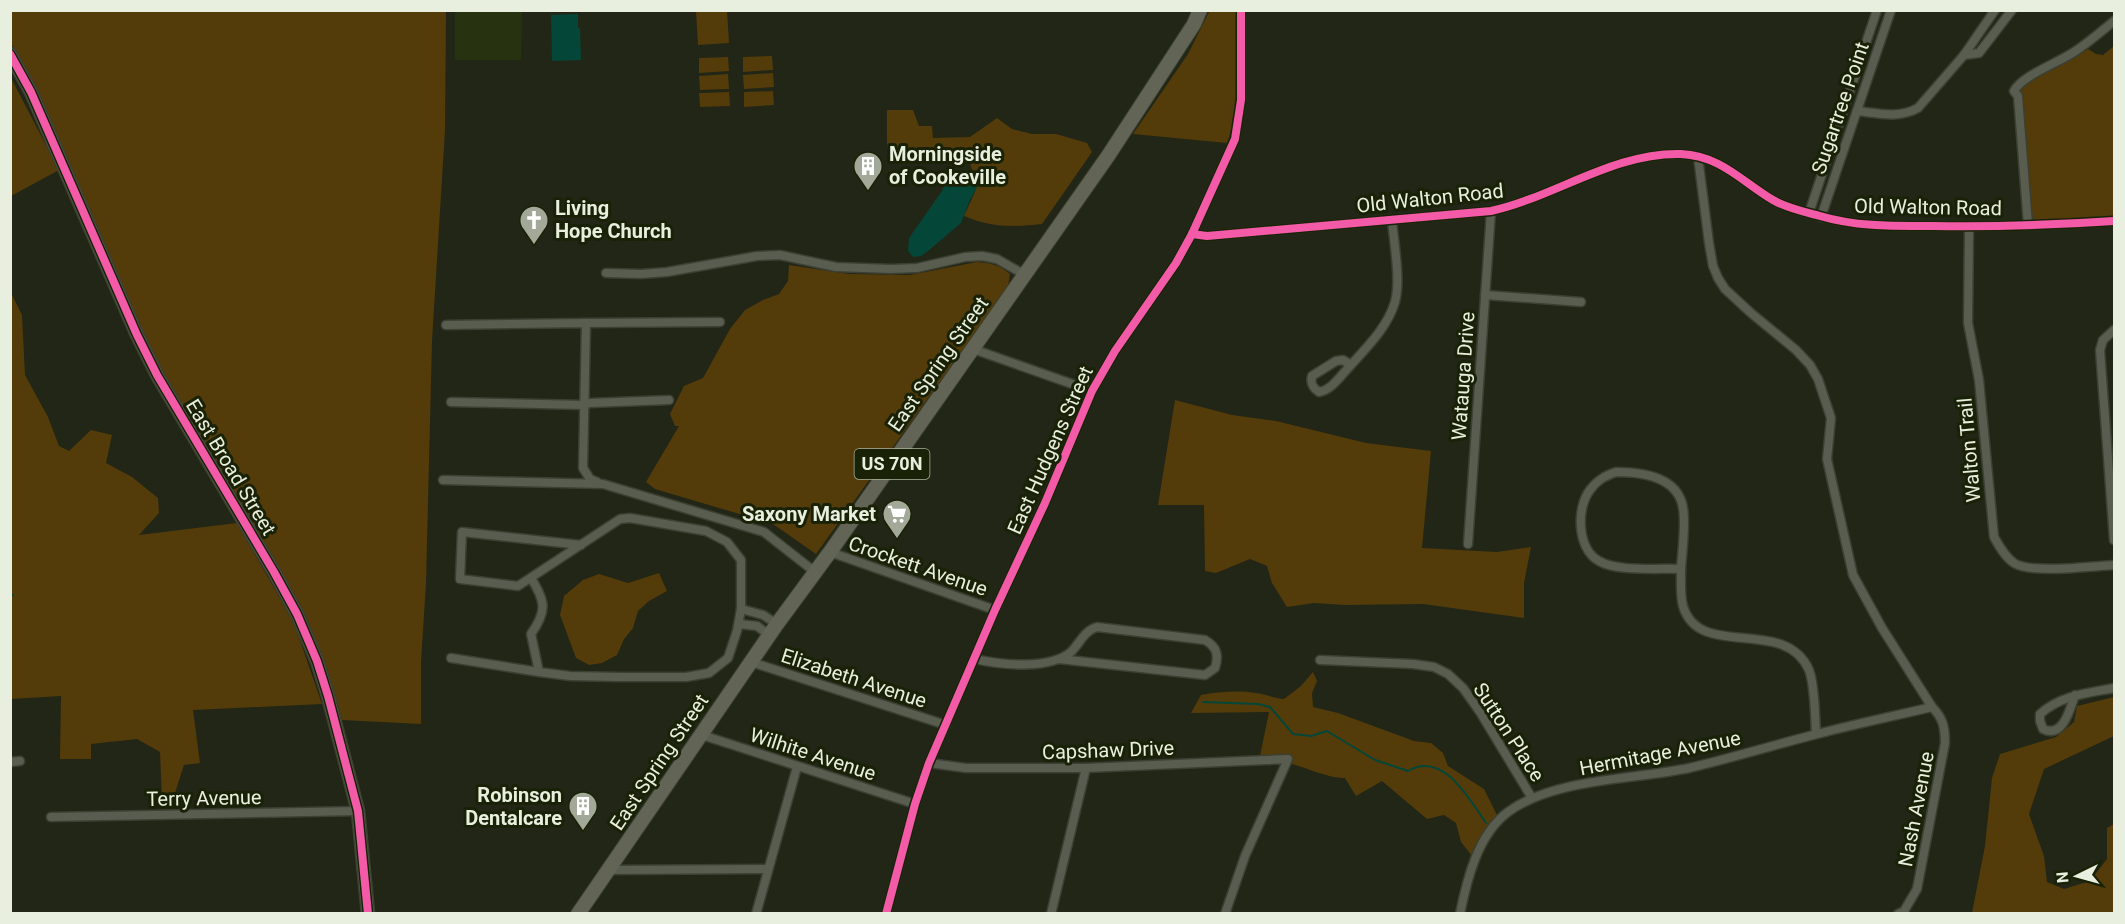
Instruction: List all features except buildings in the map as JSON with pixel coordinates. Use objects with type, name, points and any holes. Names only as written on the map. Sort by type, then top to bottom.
[{"type":"main road","name":"East Spring Street","points":[[578,914],[773,630],[1112,150],[1194,24],[1200,10]]},
{"type":"street","name":"East Hudgens Street","points":[[886,914],[915,804],[929,763],[1092,391],[1115,351],[1160,287],[1192,234],[1235,139],[1241,100],[1241,10]]},
{"type":"street","name":"Sugartree Point","points":[[1809,213],[1877,10]]},
{"type":"street","name":"Sugartree Point","points":[[1821,217],[1890,10]]},
{"type":"street","points":[[1857,111],[1897,116],[1908,114],[1918,108],[1964,55],[1995,10]]},
{"type":"street","points":[[1964,55],[1979,53],[2012,10]]},
{"type":"street","points":[[2028,225],[2018,96],[2014,91],[2026,79],[2076,51],[2115,21]]},
{"type":"street","name":"East Broad Street","points":[[10,54],[31,92],[152,365],[297,614],[317,661],[358,811],[368,914]]},
{"type":"street","name":"Old Walton Road","points":[[1192,234],[1207,236],[1491,211],[1515,206],[1603,170],[1637,160],[1682,154],[1718,162],[1775,201],[1843,222],[1875,226],[1969,227],[2115,221]]},
{"type":"street","name":"Nash Avenue","points":[[1698,157],[1709,243],[1718,278],[1725,289],[1796,350],[1810,365],[1818,379],[1831,418],[1827,459],[1853,574],[1882,628],[1932,707],[1942,718],[1945,743],[1917,889],[1904,911],[1898,914]]},
{"type":"street","name":"Watauga Drive","points":[[1468,544],[1491,211]]},
{"type":"street","points":[[1351,365],[1343,360],[1336,361],[1312,376],[1313,388],[1319,392],[1326,391],[1351,365],[1373,340],[1387,321],[1395,301],[1397,278],[1392,220]]},
{"type":"street","name":"Walton Trail","points":[[1969,227],[1968,323],[1979,380],[1994,537],[2002,551],[2014,563],[2024,567],[2062,568],[2115,565]]},
{"type":"street","points":[[606,273],[667,272],[757,256],[780,255],[836,267],[891,269],[916,268],[965,257],[982,256],[997,259],[1024,275]]},
{"type":"street","points":[[1485,295],[1581,302]]},
{"type":"street","points":[[446,325],[720,322]]},
{"type":"street","points":[[586,324],[583,468],[590,479],[764,532],[815,572]]},
{"type":"street","points":[[2115,330],[2103,340],[2100,350],[2115,540]]},
{"type":"street","points":[[973,349],[1092,391]]},
{"type":"street","points":[[451,402],[584,405],[669,400]]},
{"type":"street","points":[[1681,569],[1625,567],[1598,561],[1586,544],[1581,522],[1588,491],[1600,478],[1616,472],[1635,472],[1654,477],[1670,485],[1678,495],[1683,508],[1682,605],[1688,619],[1713,635],[1781,643],[1802,659],[1809,671],[1816,734]]},
{"type":"street","points":[[443,480],[603,484]]},
{"type":"street","points":[[452,658],[570,675],[686,677],[709,673],[728,658],[739,624],[741,609],[741,560],[727,542],[706,531],[642,518],[620,519],[581,545],[531,578],[518,586],[460,579],[462,532],[581,545]]},
{"type":"street","name":"Crockett Avenue","points":[[830,552],[996,610]]},
{"type":"street","points":[[531,578],[543,599],[540,621],[531,634],[539,672]]},
{"type":"street","points":[[741,609],[763,615],[773,630]]},
{"type":"street","points":[[739,624],[773,630]]},
{"type":"street","points":[[975,659],[1011,664],[1059,659],[1205,675],[1215,668],[1218,660],[1213,645],[1205,640],[1097,627],[1086,633],[1076,646],[1059,659]]},
{"type":"street","name":"Sutton Place","points":[[1320,660],[1413,664],[1434,667],[1448,674],[1463,688],[1532,798]]},
{"type":"street","name":"Elizabeth Avenue","points":[[751,662],[946,725]]},
{"type":"street","points":[[2075,695],[2066,718],[2057,730],[2049,732],[2043,729],[2040,714],[2060,700],[2075,695],[2115,688]]},
{"type":"street","name":"Hermitage Avenue","points":[[1460,914],[1477,855],[1490,831],[1507,813],[1532,798],[1602,781],[1688,768],[1816,734],[1932,707]]},
{"type":"street","name":"Wilhite Avenue","points":[[702,735],[915,804]]},
{"type":"street","name":"Capshaw Drive","points":[[929,763],[966,768],[1086,768],[1288,759],[1245,856],[1225,914]]},
{"type":"street","points":[[756,914],[797,767]]},
{"type":"street","points":[[1051,914],[1086,768]]},
{"type":"street","name":"Terry Avenue","points":[[51,817],[358,811]]},
{"type":"street","points":[[609,870],[768,869]]},
{"type":"shaded area","points":[[1210,10],[1236,11],[1234,114],[1227,143],[1133,134],[1188,54]]},
{"type":"shaded area","points":[[10,11],[446,11],[445,130],[432,341],[421,724],[342,720],[327,669],[300,604],[188,420],[140,331],[11,43]]},
{"type":"shaded area","points":[[455,11],[522,11],[521,60],[455,60]]},
{"type":"shaded area","points":[[727,11],[729,43],[698,45],[696,12]]},
{"type":"shaded area","points":[[2114,46],[2114,216],[2036,221],[2031,218],[2030,213],[2022,86],[2088,49],[2103,55]]},
{"type":"shaded area","points":[[772,56],[773,70],[743,72],[743,57]]},
{"type":"shaded area","points":[[728,57],[729,71],[699,73],[699,58]]},
{"type":"shaded area","points":[[773,73],[774,87],[744,89],[743,75]]},
{"type":"shaded area","points":[[728,74],[729,89],[700,90],[699,76]]},
{"type":"shaded area","points":[[10,76],[59,170],[11,196],[10,196]]},
{"type":"shaded area","points":[[773,91],[774,105],[744,107],[744,92]]},
{"type":"shaded area","points":[[729,92],[730,106],[700,107],[699,93]]},
{"type":"shaded area","points":[[887,110],[913,110],[919,126],[932,126],[933,138],[970,137],[997,118],[1012,129],[1032,134],[1056,134],[1087,143],[1092,152],[1042,224],[993,225],[964,216],[975,192],[978,176],[974,175],[965,149],[887,149]]},
{"type":"shaded area","points":[[977,262],[995,265],[1010,274],[1008,287],[816,554],[773,524],[655,489],[646,482],[679,426],[675,426],[670,414],[684,386],[703,378],[730,329],[745,310],[779,294],[788,281],[789,265],[849,274],[910,275]]},
{"type":"shaded area","points":[[10,291],[22,315],[25,375],[48,417],[59,446],[69,451],[91,430],[112,435],[106,463],[132,477],[158,498],[159,513],[139,535],[237,523],[294,623],[322,704],[193,710],[200,763],[184,765],[173,799],[162,800],[160,752],[137,739],[91,744],[91,759],[60,759],[61,696],[11,699]]},
{"type":"shaded area","points":[[1175,400],[1232,415],[1276,421],[1366,443],[1431,451],[1422,548],[1497,552],[1531,547],[1524,583],[1524,618],[1423,604],[1314,603],[1287,607],[1272,583],[1267,566],[1250,559],[1216,573],[1205,571],[1204,505],[1158,505]]},
{"type":"shaded area","points":[[659,573],[667,591],[649,601],[638,611],[633,628],[624,639],[617,655],[602,663],[589,665],[576,658],[560,615],[564,596],[583,580],[599,574],[628,583]]},
{"type":"shaded area","points":[[1313,672],[1317,681],[1312,693],[1313,707],[1338,713],[1414,741],[1431,743],[1443,753],[1448,766],[1484,789],[1497,815],[1486,828],[1472,856],[1461,842],[1456,823],[1444,815],[1427,819],[1382,781],[1356,796],[1345,778],[1326,775],[1292,764],[1290,754],[1260,756],[1269,712],[1191,713],[1201,695],[1242,692],[1284,699],[1301,686]]},
{"type":"shaded area","points":[[2114,697],[2114,736],[2044,769],[2029,814],[2044,856],[2047,882],[2064,889],[2090,881],[2107,859],[2107,828],[2114,824],[2114,913],[1972,913],[1985,846],[1992,778],[2000,754],[2056,737],[2074,722],[2077,706]]},
{"type":"water","points":[[578,14],[581,60],[552,61],[551,15]]},
{"type":"water","points":[[978,176],[981,180],[961,223],[921,256],[913,257],[908,251],[909,238],[942,191],[945,182],[952,177]]},
{"type":"waterway","points":[[1203,702],[1258,704],[1270,707],[1293,734],[1311,736],[1327,731],[1375,760],[1408,771],[1421,766],[1433,767],[1454,780],[1486,823]]},
{"type":"cycle path","points":[[886,914],[915,804],[929,763],[995,610],[1045,503],[1092,391],[1115,351],[1176,263],[1192,234],[1235,139],[1241,100],[1241,10]]},
{"type":"cycle path","points":[[10,54],[31,92],[137,335],[157,375],[274,572],[297,614],[317,661],[358,811],[368,914]]},
{"type":"cycle path","points":[[1192,234],[1207,236],[1491,211],[1538,196],[1608,167],[1656,155],[1681,154],[1708,159],[1773,200],[1834,220],[1890,226],[2046,225],[2114,221]]},
{"type":"place","name":"Morningside of Cookeville","points":[[868,192]]},
{"type":"place","name":"Living Hope Church","points":[[534,246]]},
{"type":"place","name":"Saxony Market","points":[[897,540]]},
{"type":"place","name":"Robinson Dentalcare","points":[[583,832]]}]
